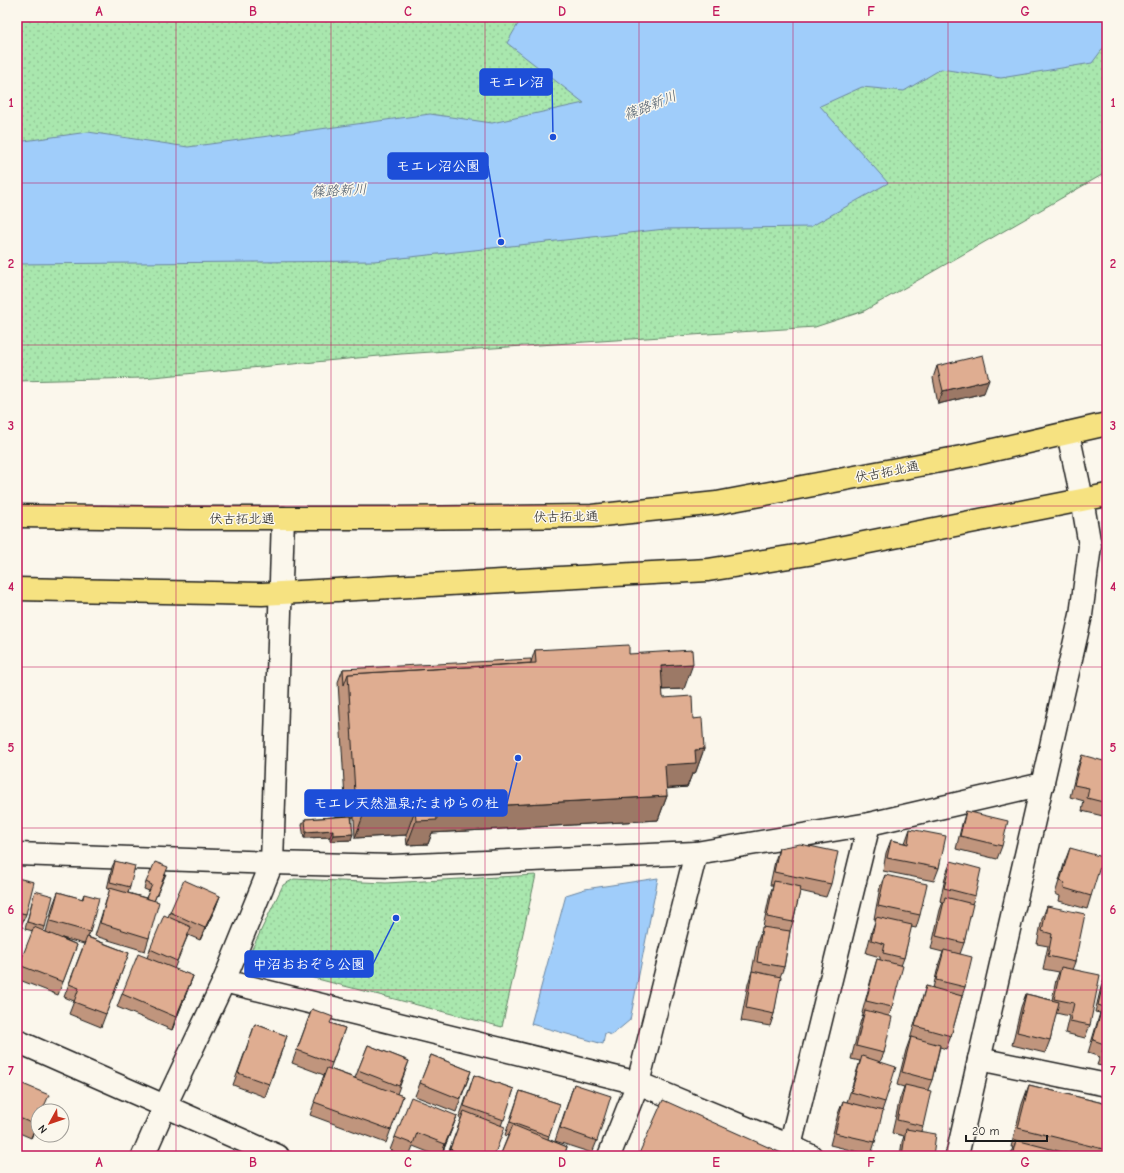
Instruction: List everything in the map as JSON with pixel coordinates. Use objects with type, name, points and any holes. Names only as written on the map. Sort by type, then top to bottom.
[{"type":"main road","name":"伏古拓北通","points":[[17,516],[283,518],[592,516],[717,503],[967,456],[1107,424]]},
{"type":"main road","points":[[17,589],[262,594],[708,570],[808,554],[1107,495]]},
{"type":"street","points":[[957,1156],[1081,614],[1099,544],[1082,499],[1068,433]]},
{"type":"street","points":[[143,1156],[224,981],[272,863],[283,518]]},
{"type":"street","points":[[17,854],[392,866],[696,853],[869,824],[1042,784]]},
{"type":"street","points":[[790,1146],[869,824]]},
{"type":"street","points":[[609,1156],[638,1084],[696,853]]},
{"type":"street","points":[[224,981],[638,1084],[811,1156]]},
{"type":"street","points":[[17,1041],[278,1156]]},
{"type":"street","points":[[979,1059],[1107,1085]]},
{"type":"green space","points":[[17,17],[1107,17],[1107,172],[864,311],[815,327],[401,354],[142,378],[17,381]]},
{"type":"green space","points":[[536,875],[502,1027],[256,963],[251,951],[283,885],[294,879],[386,883]]},
{"type":"water","name":"篠路新川","points":[[522,17],[1107,17],[1107,43],[1092,63],[1001,78],[941,69],[904,91],[862,87],[820,106],[888,183],[810,227],[665,229],[374,261],[17,264],[17,142],[88,132],[188,147],[430,114],[492,123],[584,103],[507,43]]},
{"type":"water","points":[[658,878],[630,1020],[612,1035],[605,1033],[603,1044],[531,1024],[566,895],[585,889]]},
{"type":"building","points":[[983,355],[989,380],[943,391],[937,366]]},
{"type":"building","points":[[629,645],[629,654],[692,650],[693,664],[661,666],[663,698],[692,696],[693,719],[702,718],[704,749],[695,750],[696,763],[665,765],[667,796],[436,809],[437,820],[416,821],[415,810],[364,813],[363,792],[355,793],[348,674],[536,663],[535,650]]},
{"type":"building","points":[[531,659],[531,663],[348,674],[344,685],[343,669]]},
{"type":"building","points":[[1082,755],[1107,762],[1107,803],[1087,798],[1089,788],[1074,785]]},
{"type":"building","points":[[966,811],[1008,821],[1002,846],[960,836]]},
{"type":"building","points":[[351,816],[353,834],[333,835],[333,830],[306,832],[305,819]]},
{"type":"building","points":[[910,829],[946,836],[939,868],[887,858],[891,840],[908,844]]},
{"type":"building","points":[[800,844],[838,852],[831,884],[774,872],[779,848]]},
{"type":"building","points":[[1070,848],[1103,857],[1091,896],[1064,888],[1065,883],[1060,881]]},
{"type":"building","points":[[115,861],[135,866],[130,887],[110,882]]},
{"type":"building","points":[[951,861],[981,869],[975,896],[944,888]]},
{"type":"building","points":[[155,862],[168,867],[154,901],[146,898],[152,885],[146,882]]},
{"type":"building","points":[[885,875],[927,884],[920,915],[878,906]]},
{"type":"building","points":[[17,878],[34,882],[26,914],[17,912]]},
{"type":"building","points":[[184,880],[220,896],[205,928],[170,912]]},
{"type":"building","points":[[774,881],[801,887],[793,922],[767,917]]},
{"type":"building","points":[[110,888],[159,902],[149,938],[100,923]]},
{"type":"building","points":[[35,891],[53,896],[45,927],[27,922]]},
{"type":"building","points":[[58,892],[83,899],[84,894],[99,898],[90,932],[50,921]]},
{"type":"building","points":[[945,897],[973,904],[964,943],[936,936]]},
{"type":"building","points":[[1047,906],[1085,914],[1075,962],[1048,956],[1052,934],[1042,931]]},
{"type":"building","points":[[164,915],[191,927],[177,961],[150,949]]},
{"type":"building","points":[[876,917],[912,925],[904,958],[883,953],[885,944],[871,940]]},
{"type":"building","points":[[17,924],[23,927],[17,941]]},
{"type":"building","points":[[34,927],[77,945],[63,982],[19,965]]},
{"type":"building","points":[[762,927],[790,931],[784,967],[757,962]]},
{"type":"building","points":[[87,937],[129,953],[106,1014],[74,1002],[79,988],[69,984]]},
{"type":"building","points":[[944,950],[972,957],[965,987],[936,980]]},
{"type":"building","points":[[138,954],[193,976],[176,1017],[122,994]]},
{"type":"building","points":[[877,959],[903,966],[892,1007],[866,1001]]},
{"type":"building","points":[[1061,967],[1100,975],[1090,1025],[1070,1021],[1074,1003],[1054,999]]},
{"type":"building","points":[[752,971],[781,977],[774,1014],[746,1008]]},
{"type":"building","points":[[1104,980],[1107,981],[1107,1008],[1098,1005]]},
{"type":"building","points":[[926,986],[962,996],[951,1036],[915,1026]]},
{"type":"building","points":[[1026,994],[1059,1002],[1050,1040],[1017,1032]]},
{"type":"building","points":[[1102,1008],[1107,1010],[1107,1053],[1102,1052],[1104,1044],[1093,1040]]},
{"type":"building","points":[[312,1009],[333,1017],[330,1023],[345,1028],[332,1063],[297,1050]]},
{"type":"building","points":[[865,1010],[892,1017],[884,1053],[856,1046]]},
{"type":"building","points":[[255,1024],[287,1036],[269,1084],[238,1073]]},
{"type":"building","points":[[911,1037],[940,1045],[932,1080],[902,1072]]},
{"type":"building","points":[[368,1045],[409,1061],[399,1086],[358,1070]]},
{"type":"building","points":[[431,1055],[471,1071],[460,1099],[420,1083]]},
{"type":"building","points":[[862,1056],[896,1067],[885,1102],[851,1092]]},
{"type":"building","points":[[327,1068],[403,1096],[391,1130],[314,1102]]},
{"type":"building","points":[[474,1075],[514,1089],[504,1120],[464,1106]]},
{"type":"building","points":[[18,1082],[49,1095],[46,1103],[30,1103],[30,1122],[17,1117]]},
{"type":"building","points":[[574,1084],[611,1096],[597,1141],[560,1128]]},
{"type":"building","points":[[905,1085],[931,1091],[923,1126],[897,1120]]},
{"type":"building","points":[[1029,1085],[1107,1104],[1107,1150],[1018,1128]]},
{"type":"building","points":[[520,1091],[560,1104],[549,1136],[510,1122]]},
{"type":"building","points":[[411,1097],[457,1116],[445,1144],[417,1133],[413,1144],[395,1137]]},
{"type":"building","points":[[663,1100],[788,1156],[638,1156]]},
{"type":"building","points":[[843,1101],[883,1111],[875,1142],[835,1133]]},
{"type":"building","points":[[464,1111],[505,1127],[494,1156],[467,1156],[450,1149]]},
{"type":"building","points":[[513,1125],[567,1147],[564,1156],[500,1156]]},
{"type":"building","points":[[906,1129],[936,1134],[933,1156],[902,1156]]},
{"type":"building","points":[[1016,1140],[1078,1156],[1012,1156]]},
{"type":"place","name":"モエレ沼","points":[[553,137]]},
{"type":"place","name":"モエレ沼公園","points":[[501,242]]},
{"type":"place","name":"モエレ天然温泉;たまゆらの杜","points":[[518,758]]},
{"type":"place","name":"中沼おおぞら公園","points":[[396,918]]}]
